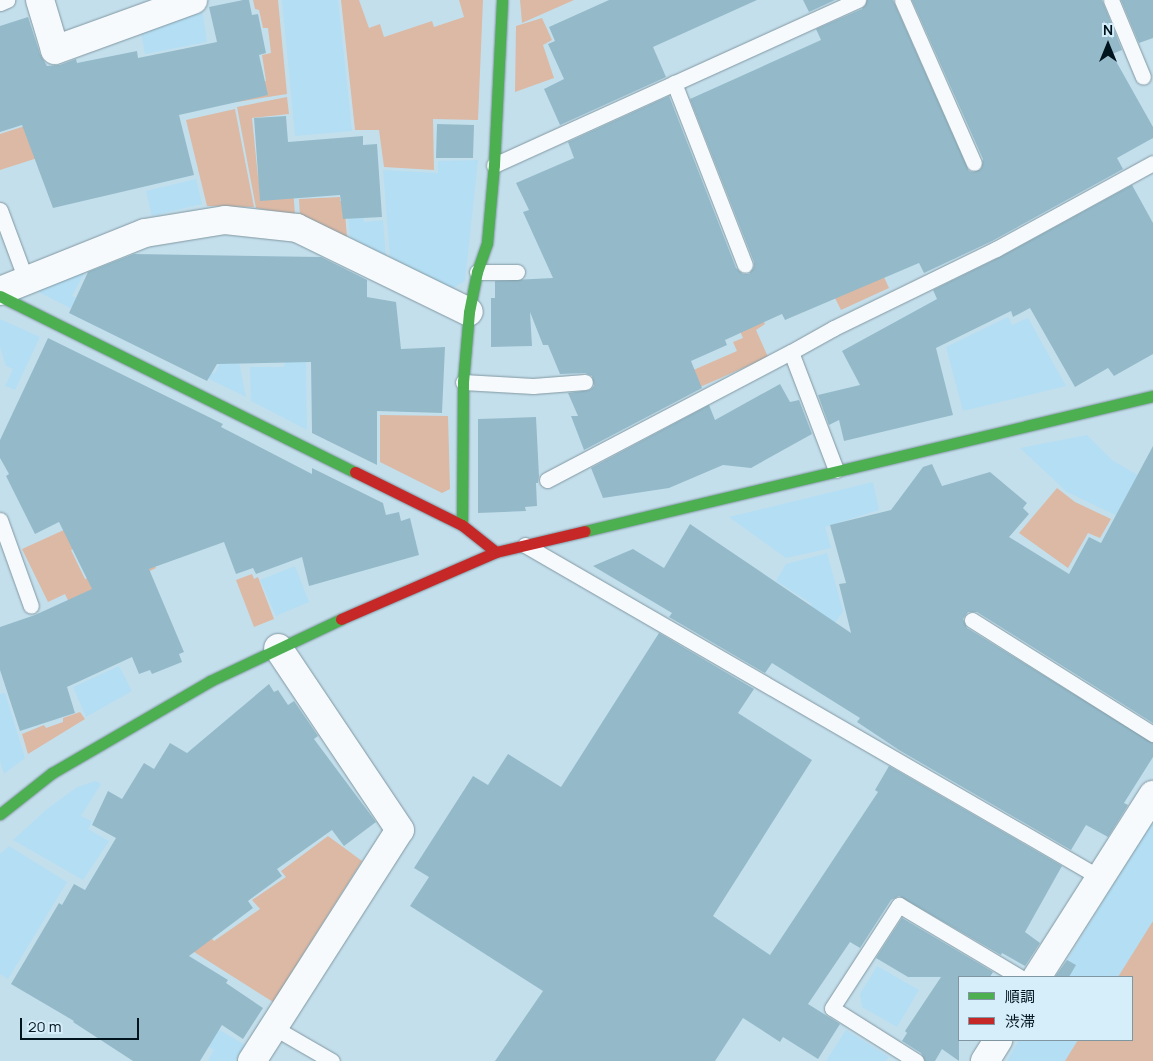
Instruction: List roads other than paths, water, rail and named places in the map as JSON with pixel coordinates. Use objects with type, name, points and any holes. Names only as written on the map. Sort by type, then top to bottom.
[{"type":"street","points":[[40,0],[55,50],[181,2]]},
{"type":"street","points":[[462,525],[463,382],[469,312],[477,272],[487,243],[494,166],[502,0]]},
{"type":"street","points":[[0,290],[145,233],[225,220],[297,228],[469,312]]},
{"type":"street","points":[[0,296],[462,525],[496,552]]},
{"type":"street","points":[[0,814],[52,773],[135,723],[210,682],[370,605],[496,552],[523,544],[1153,396]]},
{"type":"street","points":[[252,1061],[400,830],[278,648]]},
{"type":"street","points":[[1038,976],[1153,795]]},
{"type":"street","points":[[985,1061],[997,1041]]},
{"type":"lane","points":[[0,3],[7,0]]},
{"type":"lane","points":[[494,166],[858,0]]},
{"type":"lane","points":[[902,0],[974,164]]},
{"type":"lane","points":[[1111,0],[1144,78]]},
{"type":"lane","points":[[674,83],[745,265]]},
{"type":"lane","points":[[546,480],[834,328],[996,249],[1153,163]]},
{"type":"lane","points":[[0,210],[26,280]]},
{"type":"lane","points":[[477,272],[517,272]]},
{"type":"lane","points":[[791,352],[836,470]]},
{"type":"lane","points":[[463,382],[533,386],[585,382]]},
{"type":"lane","points":[[0,520],[31,606]]},
{"type":"lane","points":[[523,544],[1099,877]]},
{"type":"lane","points":[[972,620],[1153,734]]},
{"type":"lane","points":[[916,1061],[832,1008],[899,905],[1018,976]]},
{"type":"lane","points":[[273,1027],[332,1061]]}]
